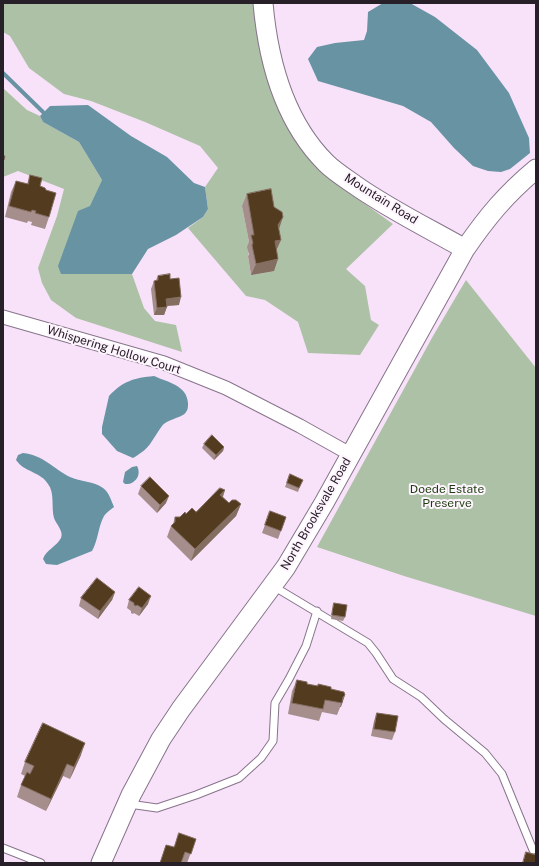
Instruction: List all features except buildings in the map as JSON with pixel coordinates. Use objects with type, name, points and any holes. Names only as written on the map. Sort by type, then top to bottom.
[{"type":"main road","name":"Mountain Road","points":[[263,3],[270,56],[278,81],[287,105],[311,146],[326,164],[365,192],[465,249]]},
{"type":"main road","name":"North Brooksvale Road","points":[[101,863],[127,804],[161,739],[273,586],[307,533],[465,249],[489,215],[506,196],[536,169]]},
{"type":"street","name":"Whispering Hollow Court","points":[[3,318],[164,363],[226,388],[300,426],[350,454]]},
{"type":"lane","points":[[273,586],[317,611],[368,643],[393,679],[421,697],[444,719],[485,753],[502,774],[533,850]]},
{"type":"lane","points":[[127,804],[157,808],[196,795],[238,778],[261,758],[273,741],[275,703],[290,679],[306,646],[317,611]]},
{"type":"lane","points":[[3,848],[41,863]]},
{"type":"green space","points":[[3,3],[254,3],[296,139],[312,162],[351,194],[393,224],[346,269],[365,286],[371,320],[379,325],[360,355],[308,353],[298,322],[265,300],[246,296],[188,228],[203,217],[208,209],[205,187],[218,168],[200,146],[91,101],[64,94],[29,68],[10,36],[3,32]],"holes":[[[242,206],[274,271],[251,275],[248,256],[250,247]]]},
{"type":"green space","points":[[3,88],[27,110],[40,116],[43,122],[79,142],[102,180],[61,274],[132,274],[144,308],[155,321],[176,325],[182,352],[76,318],[51,300],[42,283],[38,268],[57,216],[64,189],[18,171],[3,177]]},
{"type":"green space","name":"Doede Estate Preserve","points":[[466,280],[536,368],[536,616],[404,576],[317,547],[433,336]]},
{"type":"water","points":[[383,3],[410,3],[435,17],[477,50],[509,93],[529,138],[530,153],[510,169],[501,172],[488,171],[473,166],[454,148],[431,122],[403,106],[318,81],[308,59],[317,47],[335,43],[364,40],[367,31],[368,12]]},
{"type":"water","points":[[88,105],[131,136],[167,157],[194,183],[205,187],[208,209],[203,217],[176,235],[148,249],[132,274],[61,274],[58,266],[78,211],[90,206],[102,180],[79,142],[43,122],[40,116],[50,106]]},
{"type":"water","points":[[154,376],[170,382],[180,388],[187,397],[188,409],[182,416],[165,423],[144,451],[133,458],[117,451],[102,434],[102,427],[109,396],[129,381]]},
{"type":"water","points":[[23,453],[37,456],[70,477],[95,484],[103,488],[110,496],[114,507],[104,516],[92,551],[57,565],[46,564],[43,559],[44,556],[59,541],[62,535],[54,518],[50,488],[45,480],[19,464],[16,460],[18,455]]},
{"type":"water","points":[[137,466],[139,473],[137,479],[132,483],[125,484],[123,482],[125,472],[132,467]]},
{"type":"waterway","points":[[3,73],[43,112]]}]
